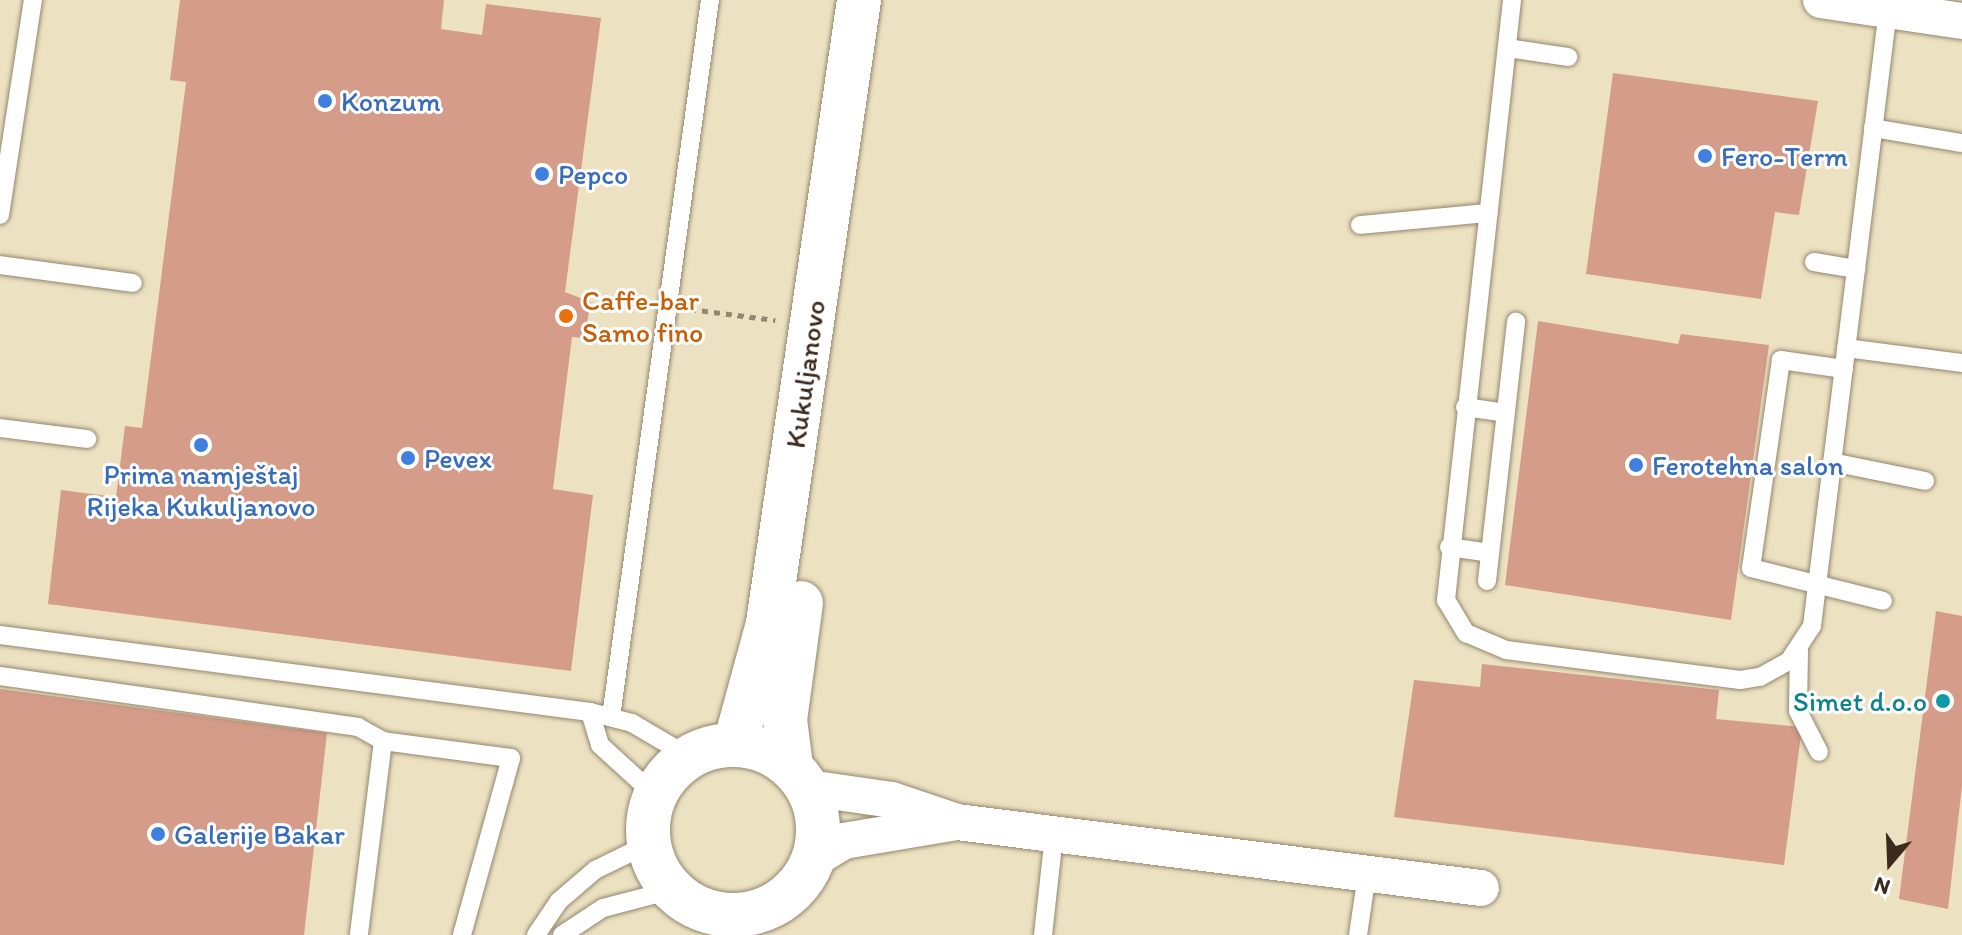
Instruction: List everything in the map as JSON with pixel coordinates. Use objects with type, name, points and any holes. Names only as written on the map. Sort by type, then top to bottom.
[{"type":"main road","name":"Kukuljanovo","points":[[735,744],[768,623],[859,0]]},
{"type":"main road","points":[[797,426],[809,519],[785,720],[819,835],[814,859],[793,890],[759,923],[735,916],[698,912],[648,844],[655,795],[688,756],[735,744],[765,750],[800,777]]},
{"type":"street","points":[[1821,0],[1905,8],[1962,21]]},
{"type":"street","points":[[800,777],[892,800],[957,822],[1481,888]]},
{"type":"street","points":[[814,859],[844,841],[957,822]]},
{"type":"lane","points":[[0,215],[33,0]]},
{"type":"lane","points":[[611,717],[710,0]]},
{"type":"lane","points":[[1512,0],[1449,547],[1446,600],[1453,618],[1484,644],[1740,680],[1777,670],[1799,651],[1812,626],[1873,128],[1905,8]]},
{"type":"lane","points":[[1507,48],[1568,57]]},
{"type":"lane","points":[[1873,128],[1962,143]]},
{"type":"lane","points":[[1360,225],[1488,213]]},
{"type":"lane","points":[[1814,262],[1856,269]]},
{"type":"lane","points":[[0,265],[133,283]]},
{"type":"lane","points":[[1487,581],[1516,322]]},
{"type":"lane","points":[[1846,348],[1961,363]]},
{"type":"lane","points":[[1844,369],[1781,360],[1751,568],[1818,581],[1883,601]]},
{"type":"lane","points":[[1465,407],[1506,413]]},
{"type":"lane","points":[[0,428],[87,439]]},
{"type":"lane","points":[[1832,462],[1925,481]]},
{"type":"lane","points":[[1449,547],[1490,553]]},
{"type":"lane","points":[[0,635],[590,712],[647,731],[688,756]]},
{"type":"lane","points":[[1799,651],[1798,711],[1819,752]]},
{"type":"lane","points":[[0,676],[358,727],[383,741],[511,758],[462,935]]},
{"type":"lane","points":[[590,712],[600,745],[655,795]]},
{"type":"lane","points":[[359,935],[383,741]]},
{"type":"lane","points":[[1043,935],[1054,835]]},
{"type":"lane","points":[[536,935],[559,901],[595,870],[648,844]]},
{"type":"lane","points":[[1358,935],[1367,874]]},
{"type":"lane","points":[[562,935],[603,908],[698,912]]},
{"type":"path","points":[[670,306],[784,322]]},
{"type":"building","points":[[180,0],[444,0],[441,29],[482,35],[486,4],[601,18],[565,292],[591,302],[584,338],[572,337],[553,489],[593,495],[571,671],[48,604],[61,490],[116,497],[125,426],[142,428],[186,82],[170,80]]},
{"type":"building","name":"Fero-Term","points":[[1613,73],[1818,101],[1799,215],[1775,212],[1761,299],[1586,274]]},
{"type":"building","name":"Ferotehna salon","points":[[1538,321],[1678,344],[1681,334],[1769,345],[1731,620],[1505,585]]},
{"type":"building","name":"Simet d.o.o","points":[[1936,611],[1962,616],[1962,786],[1948,909],[1899,899]]},
{"type":"building","points":[[1482,664],[1719,690],[1716,719],[1802,727],[1784,865],[1394,817],[1414,680],[1480,687]]},
{"type":"building","name":"Galerije Bakar","points":[[0,689],[327,733],[304,935],[0,935]]},
{"type":"place","name":"Konzum","points":[[325,101]]},
{"type":"place","name":"Fero-Term","points":[[1705,156]]},
{"type":"place","name":"Pepco","points":[[542,174]]},
{"type":"place","name":"Caffe-bar Samo fino","points":[[566,316]]},
{"type":"place","name":"Prima namještaj Rijeka Kukuljanovo","points":[[201,445]]},
{"type":"place","name":"Pevex","points":[[408,458]]},
{"type":"place","name":"Ferotehna salon","points":[[1636,465]]},
{"type":"place","name":"Simet d.o.o","points":[[1943,701]]},
{"type":"place","name":"Galerije Bakar","points":[[158,834]]}]
